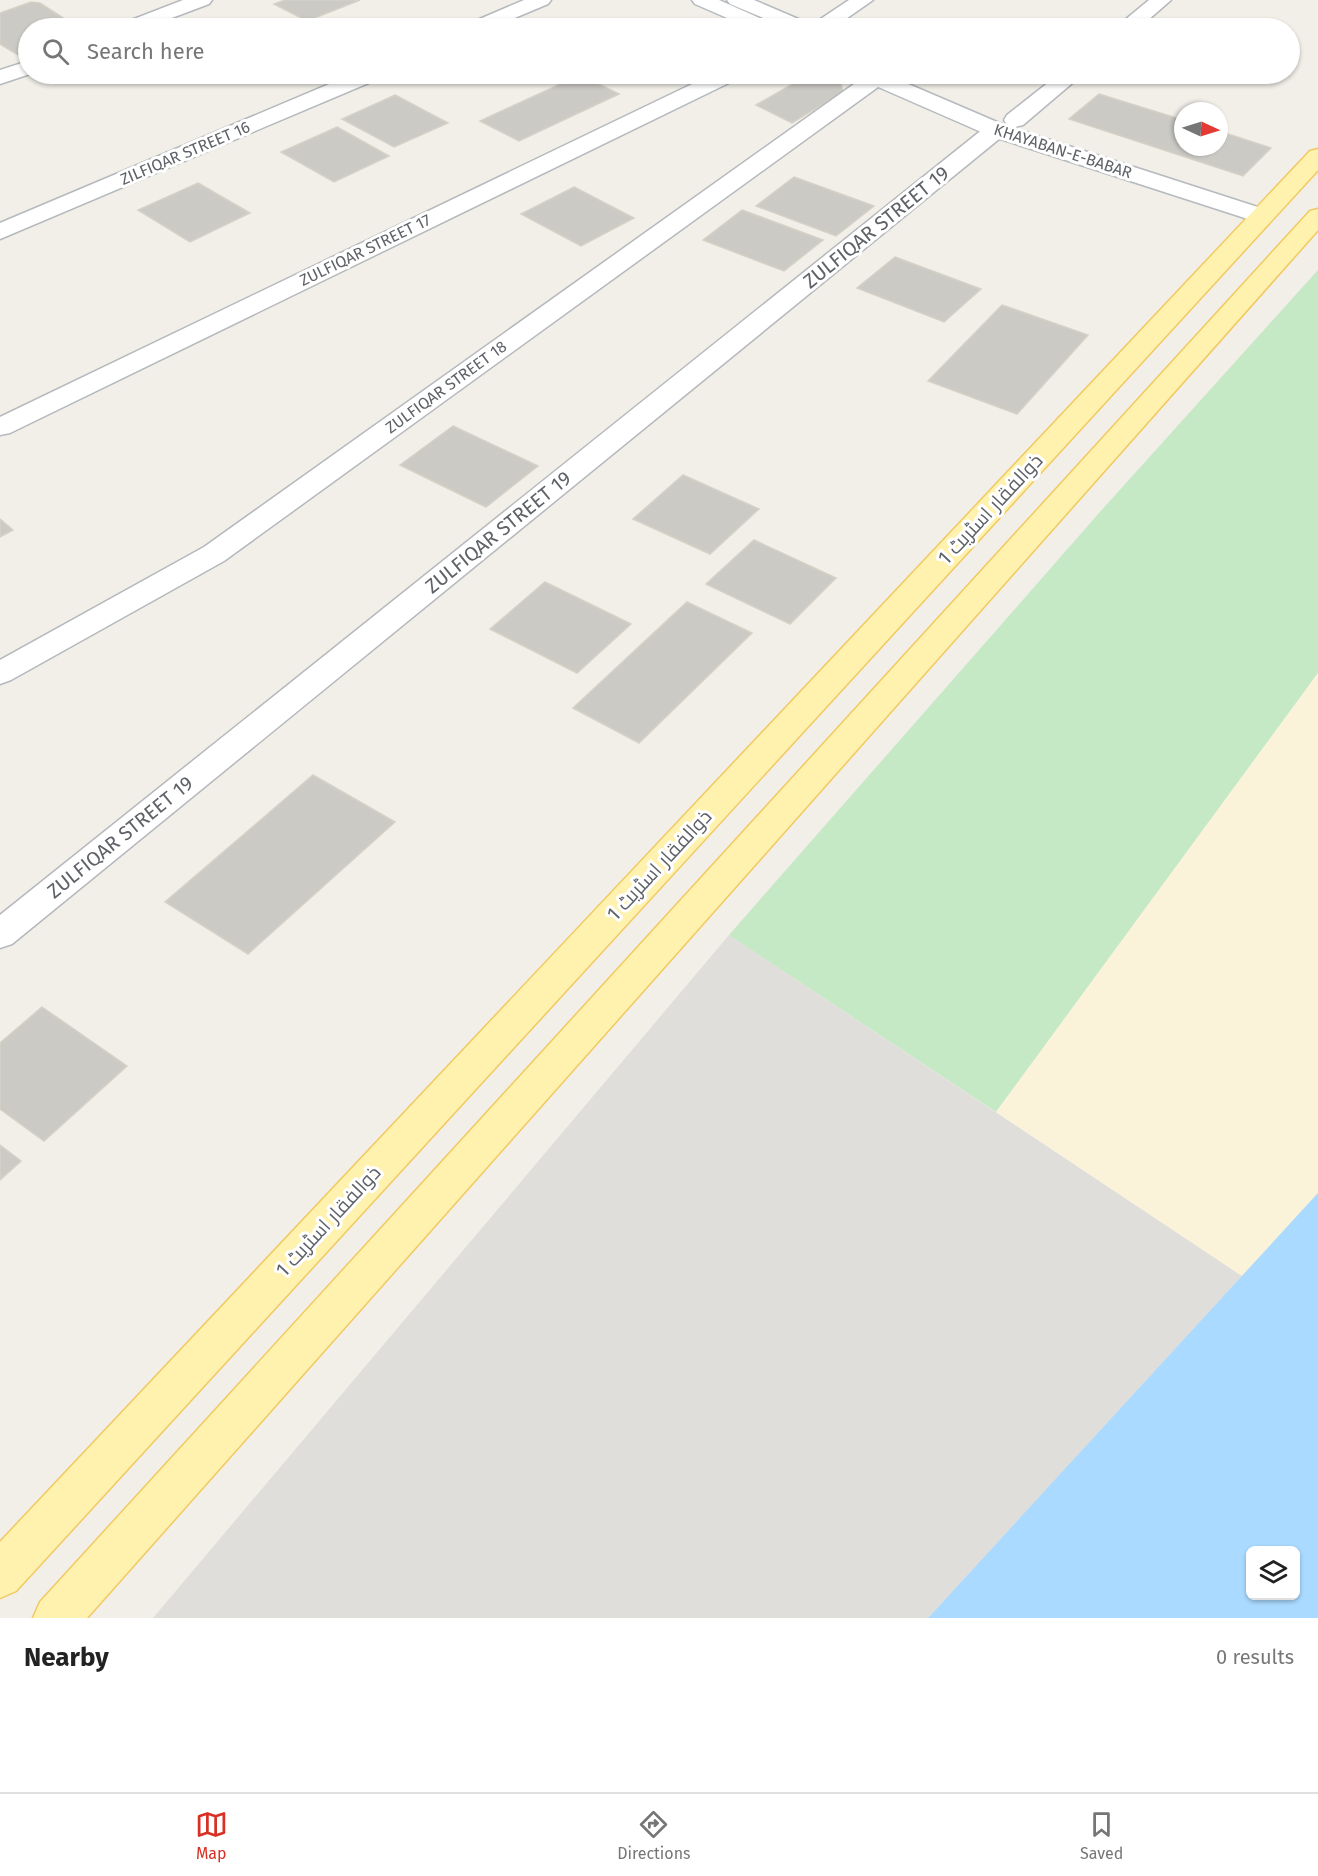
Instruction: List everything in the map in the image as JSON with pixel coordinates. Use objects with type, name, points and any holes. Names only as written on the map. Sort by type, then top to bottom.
[{"type":"main road","name":"ذوالفقار اسٹریٹ 1","points":[[0,1575],[1318,156]]},
{"type":"main road","points":[[56,1618],[1318,216]]},
{"type":"street","points":[[154,18],[202,0]]},
{"type":"street","points":[[499,18],[541,0]]},
{"type":"street","points":[[702,0],[744,18]]},
{"type":"street","points":[[737,0],[779,18]]},
{"type":"street","points":[[835,18],[863,0]]},
{"type":"street","points":[[1139,18],[1161,0]]},
{"type":"street","points":[[0,78],[18,71]]},
{"type":"street","name":"ZILFIQAR STREET 16","points":[[0,232],[347,84]]},
{"type":"street","name":"ZULFIQAR STREET 17","points":[[0,427],[708,84]]},
{"type":"street","name":"ZULFIQAR STREET 18","points":[[0,673],[214,554],[860,84]]},
{"type":"street","name":"KHAYABAN-E-BABAR","points":[[896,84],[1006,125],[1269,210]]},
{"type":"street","name":"KHAYABAN-E-BABAR","points":[[926,84],[1006,125]]},
{"type":"street","name":"ZULFIQAR STREET 19","points":[[0,934],[1059,84]]},
{"type":"shaded area","points":[[729,935],[1242,1276],[928,1618],[153,1618]]},
{"type":"green space","points":[[1318,270],[1318,673],[996,1112],[729,935],[1099,513]]},
{"type":"sand","points":[[1318,673],[1318,1193],[1242,1276],[996,1112]]},
{"type":"water","points":[[1318,1193],[1318,1618],[928,1618]]},
{"type":"building","points":[[285,0],[360,0],[315,18],[301,18],[274,4]]},
{"type":"building","points":[[31,2],[40,3],[63,18],[18,18],[18,55],[0,44],[0,13]]},
{"type":"building","points":[[560,84],[598,84],[619,94],[519,141],[480,121]]},
{"type":"building","points":[[793,84],[841,84],[843,92],[792,123],[756,105]]},
{"type":"building","points":[[1099,94],[1174,117],[1174,153],[1069,119]]},
{"type":"building","points":[[395,95],[448,123],[394,147],[342,119]]},
{"type":"building","points":[[337,127],[389,156],[334,182],[281,152]]},
{"type":"building","points":[[1228,134],[1271,148],[1243,176],[1182,156],[1228,156]]},
{"type":"building","points":[[794,177],[874,206],[836,236],[756,206]]},
{"type":"building","points":[[198,183],[250,213],[190,242],[138,210]]},
{"type":"building","points":[[574,187],[634,218],[581,246],[521,214]]},
{"type":"building","points":[[742,210],[823,240],[784,271],[703,240]]},
{"type":"building","points":[[895,257],[981,289],[944,322],[857,288]]},
{"type":"building","points":[[1002,305],[1088,335],[1017,414],[928,381]]},
{"type":"building","points":[[453,426],[538,466],[486,507],[400,465]]},
{"type":"building","points":[[683,475],[759,509],[710,554],[633,519]]},
{"type":"building","points":[[0,519],[13,530],[0,537]]},
{"type":"building","points":[[754,540],[836,578],[790,624],[706,584]]},
{"type":"building","points":[[545,582],[631,624],[577,673],[490,629]]},
{"type":"building","points":[[687,602],[752,633],[639,743],[573,708]]},
{"type":"building","points":[[313,775],[395,822],[248,954],[165,902]]},
{"type":"building","points":[[42,1007],[127,1066],[44,1141],[0,1109],[0,1043]]},
{"type":"building","points":[[0,1145],[21,1161],[0,1180]]}]
